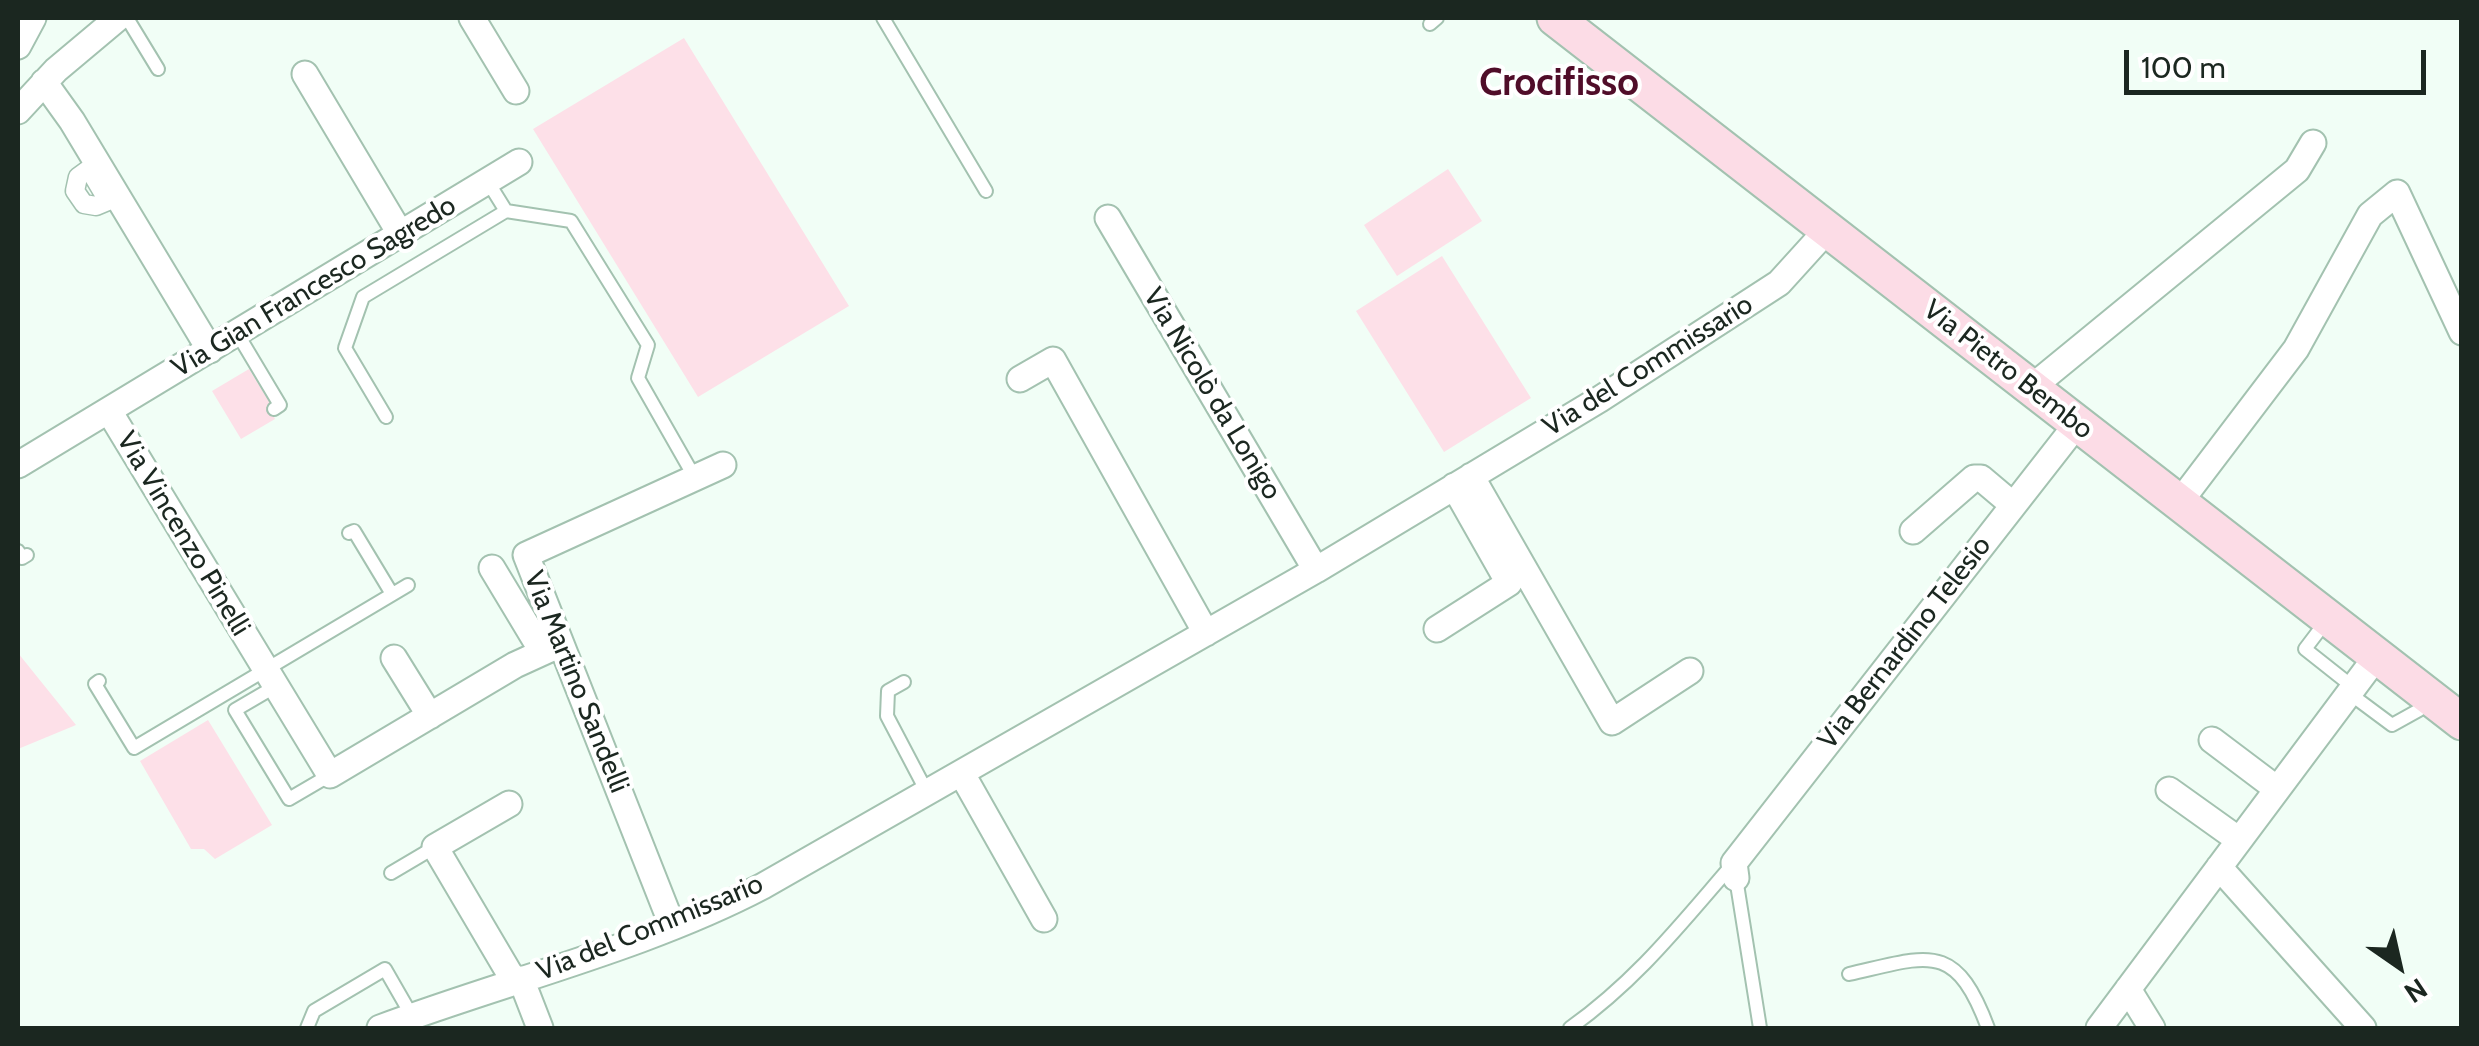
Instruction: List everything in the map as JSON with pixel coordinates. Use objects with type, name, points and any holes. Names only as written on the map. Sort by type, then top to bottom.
[{"type":"main road","name":"Via Pietro Bembo","points":[[1555,18],[2462,722]]},
{"type":"street","points":[[18,46],[33,18]]},
{"type":"street","points":[[18,111],[44,82],[118,18]]},
{"type":"street","points":[[472,18],[516,91]]},
{"type":"street","points":[[304,74],[333,139],[401,235]]},
{"type":"street","points":[[44,82],[210,350]]},
{"type":"street","points":[[2031,388],[2296,170],[2313,143]]},
{"type":"street","name":"Via Gian Francesco Sagredo","points":[[108,411],[519,162]]},
{"type":"street","points":[[2179,503],[2296,348],[2370,215],[2397,194],[2462,332]]},
{"type":"street","name":"Via Nicolò da Lonigo","points":[[1108,218],[1316,570]]},
{"type":"street","name":"Via del Commissario","points":[[380,1028],[729,904],[1316,570],[1600,399],[1779,283],[1828,229]]},
{"type":"street","points":[[1020,379],[1052,360],[1206,632]]},
{"type":"street","name":"Via Vincenzo Pinelli","points":[[21,456],[108,411],[330,775]]},
{"type":"street","name":"Via Bernardino Telesio","points":[[1735,870],[2076,424]]},
{"type":"street","name":"Via Martino Sandelli","points":[[672,925],[551,648],[526,555],[723,465]]},
{"type":"street","points":[[1913,530],[1974,478],[1981,478],[2014,505]]},
{"type":"street","points":[[1436,629],[1508,583],[1462,481]]},
{"type":"street","points":[[1462,481],[1612,722],[1690,671]]},
{"type":"street","points":[[330,775],[551,648],[492,568]]},
{"type":"street","points":[[2099,1028],[2377,656]]},
{"type":"street","points":[[394,658],[430,716]]},
{"type":"street","points":[[2212,740],[2277,789]]},
{"type":"street","points":[[962,774],[1044,919]]},
{"type":"street","points":[[2169,790],[2239,840]]},
{"type":"street","points":[[509,804],[435,847],[518,980],[540,1028]]},
{"type":"street","points":[[2219,867],[2363,1028]]},
{"type":"street","points":[[2128,989],[2152,1028]]},
{"type":"lane","points":[[128,18],[158,69]]},
{"type":"lane","points":[[884,18],[986,191]]},
{"type":"lane","points":[[488,182],[506,212]]},
{"type":"lane","points":[[386,418],[345,348],[363,297],[506,212],[571,221],[648,345],[638,378],[695,478]]},
{"type":"lane","points":[[237,334],[280,405],[274,409]]},
{"type":"lane","points":[[349,533],[354,530],[392,594]]},
{"type":"lane","points":[[99,681],[96,684],[134,748],[271,677],[408,585]]},
{"type":"lane","points":[[2328,618],[2305,649],[2392,725],[2420,710],[2431,698]]},
{"type":"lane","points":[[271,677],[235,710],[289,800],[330,775]]},
{"type":"lane","points":[[904,682],[888,691],[888,716],[928,794]]},
{"type":"lane","points":[[391,873],[435,847]]},
{"type":"lane","points":[[1570,1028],[1610,1000],[1641,971],[1735,870]]},
{"type":"lane","points":[[1735,870],[1760,1028]]},
{"type":"lane","points":[[1849,974],[1916,959],[1939,962],[1961,972],[1988,1028]]},
{"type":"lane","points":[[307,1028],[314,1011],[384,968],[412,1016]]},
{"type":"shaded area","points":[[684,38],[849,306],[698,397],[533,129]]},
{"type":"shaded area","points":[[1448,169],[1482,221],[1397,276],[1364,225]]},
{"type":"shaded area","points":[[1442,256],[1531,398],[1444,452],[1356,311]]},
{"type":"shaded area","points":[[249,369],[276,413],[275,419],[241,439],[212,391]]},
{"type":"shaded area","points":[[18,653],[76,725],[18,749]]},
{"type":"shaded area","points":[[208,720],[272,825],[215,859],[204,849],[191,849],[140,761]]},
{"type":"district","name":"Crocifisso","points":[[1559,84]]}]
